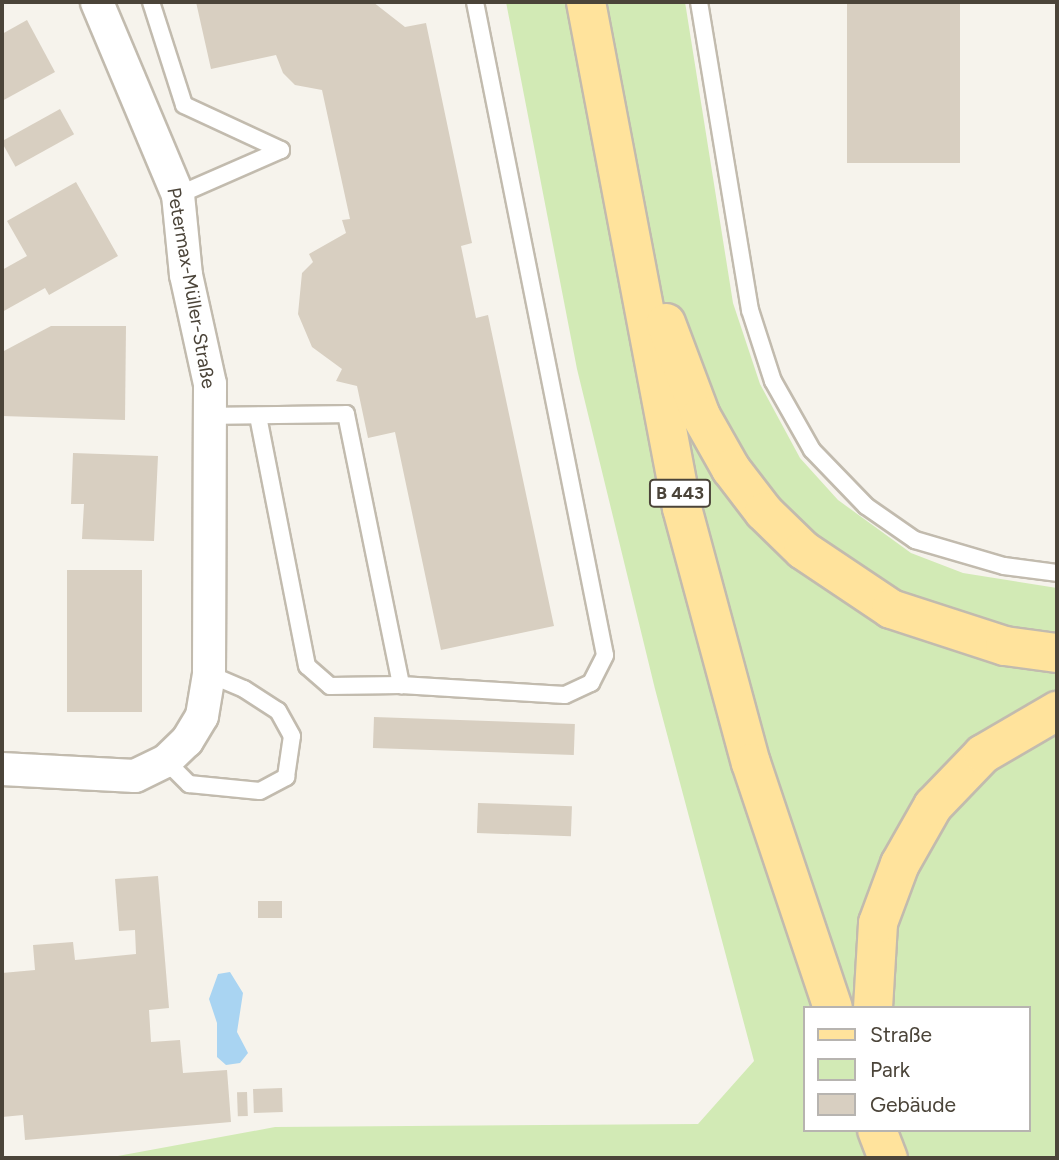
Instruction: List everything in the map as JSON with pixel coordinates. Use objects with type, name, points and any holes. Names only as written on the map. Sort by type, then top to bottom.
[{"type":"main road","name":"B 443","points":[[586,2],[682,508],[751,764],[831,1006]]},
{"type":"main road","points":[[627,219],[701,416],[731,469],[764,512],[814,558],[891,609],[1005,646],[1057,653]]},
{"type":"main road","points":[[873,1006],[878,923],[900,864],[933,806],[984,754],[1057,711]]},
{"type":"main road","points":[[878,1132],[888,1158]]},
{"type":"main road","points":[[892,1132],[897,1158]]},
{"type":"street","name":"Petermax-Müller-Straße","points":[[97,2],[178,195],[186,275],[210,384],[209,674],[202,716],[187,741],[166,761]]},
{"type":"street","points":[[2,769],[135,776],[166,761]]},
{"type":"lane","points":[[151,2],[184,105],[281,150],[178,195]]},
{"type":"lane","points":[[258,416],[307,666],[330,686],[401,685],[565,695],[591,683],[605,655],[475,2]]},
{"type":"lane","points":[[699,2],[750,310],[772,381],[812,450],[866,506],[915,540],[1004,566],[1057,573]]},
{"type":"lane","points":[[210,416],[346,414],[401,685]]},
{"type":"lane","points":[[166,761],[189,784],[260,791],[286,776],[292,736],[278,711],[244,689],[209,674]]},
{"type":"green space","points":[[506,2],[685,2],[733,303],[760,384],[800,458],[838,500],[911,553],[963,573],[1057,588],[1057,1158],[107,1158],[275,1127],[698,1124],[754,1061],[655,689],[577,369]]},
{"type":"water","points":[[230,972],[243,993],[237,1032],[248,1053],[240,1063],[226,1065],[217,1057],[217,1023],[209,999],[218,974]]},
{"type":"building","points":[[196,2],[373,2],[405,27],[426,23],[472,243],[461,246],[476,318],[488,315],[554,626],[441,650],[395,432],[368,438],[357,386],[336,381],[342,369],[312,347],[298,314],[302,273],[313,262],[309,254],[346,233],[342,220],[350,219],[322,90],[295,85],[283,73],[276,55],[211,69]]},
{"type":"building","points":[[847,2],[960,2],[960,163],[847,163]]},
{"type":"building","points":[[27,20],[55,72],[2,101],[2,34]]},
{"type":"building","points":[[60,109],[74,134],[15,167],[2,141]]},
{"type":"building","points":[[76,182],[118,256],[49,295],[45,288],[2,312],[2,270],[27,256],[7,221]]},
{"type":"building","points":[[51,326],[126,326],[125,420],[2,416],[2,352]]},
{"type":"building","points":[[73,453],[158,456],[154,541],[82,539],[84,504],[71,504]]},
{"type":"building","points":[[67,570],[142,570],[142,712],[67,712]]},
{"type":"building","points":[[374,717],[575,724],[574,755],[373,748]]},
{"type":"building","points":[[478,803],[572,806],[571,836],[477,833]]},
{"type":"building","points":[[158,876],[169,1008],[149,1010],[151,1042],[180,1040],[183,1073],[227,1070],[231,1122],[25,1140],[23,1115],[2,1117],[2,973],[35,970],[33,945],[73,942],[75,960],[136,954],[135,930],[119,931],[115,879]]},
{"type":"building","points":[[258,901],[282,901],[282,918],[258,918]]},
{"type":"building","points":[[282,1088],[283,1112],[254,1113],[253,1089]]},
{"type":"building","points":[[237,1092],[247,1092],[248,1116],[238,1116]]}]
